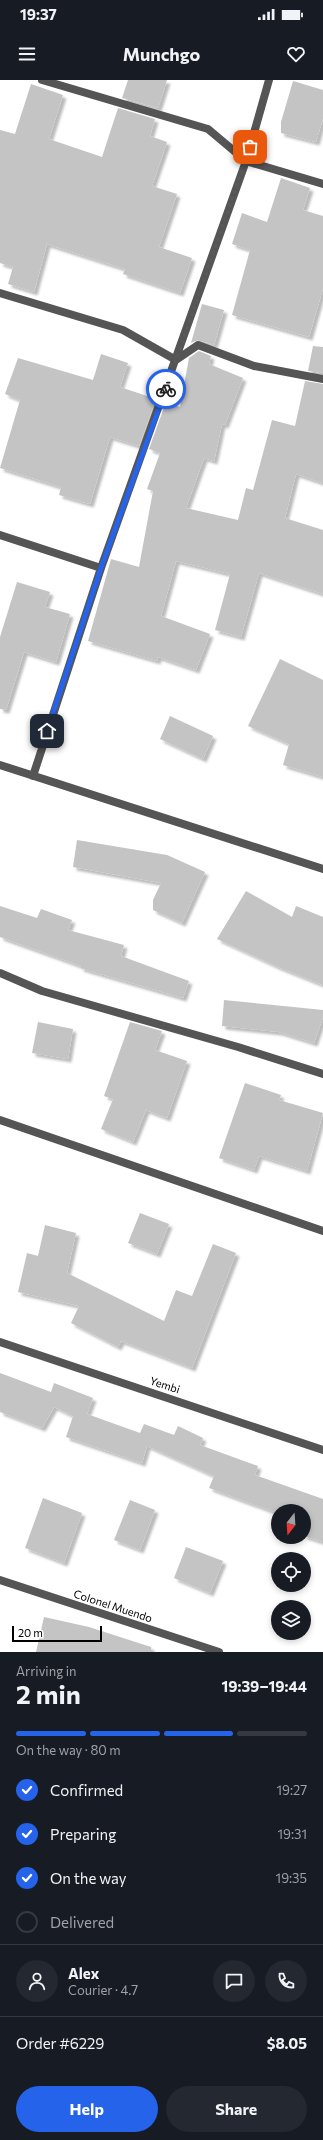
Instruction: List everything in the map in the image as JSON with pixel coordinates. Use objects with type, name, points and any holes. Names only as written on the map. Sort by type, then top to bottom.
[{"type":"street","points":[[42,80],[153,111],[208,129],[246,161],[323,184]]},
{"type":"street","points":[[33,776],[101,568],[246,161],[269,80]]},
{"type":"street","points":[[0,293],[123,330],[176,360]]},
{"type":"street","points":[[176,360],[198,345],[254,366],[323,379]]},
{"type":"street","points":[[0,535],[101,568]]},
{"type":"street","points":[[0,765],[323,869]]},
{"type":"street","points":[[0,973],[42,991],[238,1047],[323,1074]]},
{"type":"street","points":[[0,1120],[323,1231]]},
{"type":"street","name":"Yembi","points":[[0,1342],[323,1450]]},
{"type":"street","name":"Colonel Muendo","points":[[0,1580],[219,1652]]},
{"type":"building","points":[[128,80],[167,80],[158,108],[122,98]]},
{"type":"building","points":[[293,81],[323,90],[323,118],[316,142],[281,133],[281,122]]},
{"type":"building","points":[[31,84],[63,95],[49,139],[102,157],[118,108],[155,119],[150,136],[167,142],[152,186],[177,194],[159,247],[192,258],[180,293],[123,274],[125,269],[47,244],[34,292],[8,284],[13,267],[0,263],[0,130],[15,134]]},
{"type":"building","points":[[281,178],[310,188],[303,210],[323,216],[323,288],[309,337],[232,315],[250,250],[232,244],[242,213],[267,222]]},
{"type":"building","points":[[202,304],[224,310],[214,345],[198,340],[191,343]]},
{"type":"building","points":[[313,346],[323,347],[323,373],[308,371]]},
{"type":"building","points":[[199,351],[211,356],[209,364],[243,378],[225,425],[222,424],[214,461],[204,458],[186,508],[238,520],[246,488],[253,490],[272,420],[295,426],[305,381],[323,384],[323,483],[296,474],[285,518],[323,530],[323,594],[259,573],[241,637],[215,630],[230,574],[176,561],[161,616],[210,634],[196,670],[158,657],[157,661],[88,641],[111,559],[139,567],[153,491],[147,489],[160,453],[149,449],[166,402],[180,407],[189,358]]},
{"type":"building","points":[[101,354],[128,363],[120,387],[156,399],[139,446],[110,437],[90,504],[59,495],[61,487],[0,468],[20,400],[5,394],[18,358],[93,380]]},
{"type":"building","points":[[17,582],[50,592],[45,607],[70,614],[56,662],[24,652],[6,710],[0,709],[0,637]]},
{"type":"building","points":[[280,659],[323,680],[323,777],[283,765],[289,744],[248,726]]},
{"type":"building","points":[[170,716],[213,736],[203,759],[160,739]]},
{"type":"building","points":[[77,840],[167,855],[205,872],[182,923],[153,910],[153,900],[161,883],[73,867]]},
{"type":"building","points":[[246,891],[292,917],[296,906],[323,917],[323,985],[278,967],[217,939]]},
{"type":"building","points":[[0,906],[37,918],[41,909],[72,920],[68,930],[124,945],[121,956],[189,981],[183,998],[80,968],[81,966],[0,937]]},
{"type":"building","points":[[224,1000],[323,1010],[323,1017],[314,1043],[279,1032],[222,1026]]},
{"type":"building","points":[[38,1022],[73,1029],[68,1059],[32,1053]]},
{"type":"building","points":[[130,1022],[162,1031],[155,1050],[187,1061],[167,1118],[146,1110],[133,1142],[101,1129],[113,1099],[104,1096]]},
{"type":"building","points":[[245,1083],[281,1095],[279,1100],[323,1113],[307,1171],[259,1156],[254,1170],[219,1158]]},
{"type":"building","points":[[140,1213],[169,1224],[157,1254],[128,1243]]},
{"type":"building","points":[[45,1225],[76,1233],[67,1273],[164,1321],[176,1290],[192,1296],[213,1244],[236,1253],[192,1368],[121,1341],[118,1347],[71,1323],[79,1306],[18,1292],[27,1253],[38,1256]]},
{"type":"building","points":[[0,1373],[51,1392],[54,1383],[93,1398],[87,1414],[140,1433],[144,1424],[174,1435],[178,1426],[203,1438],[200,1445],[258,1466],[255,1475],[323,1499],[323,1542],[311,1538],[311,1504],[271,1504],[271,1511],[209,1488],[214,1476],[147,1446],[142,1463],[66,1437],[73,1416],[54,1407],[42,1428],[0,1412]]},
{"type":"building","points":[[43,1498],[82,1513],[64,1563],[25,1548]]},
{"type":"building","points":[[130,1500],[155,1510],[140,1550],[114,1540]]},
{"type":"building","points":[[186,1547],[223,1561],[210,1593],[174,1578]]},
{"type":"building","points":[[44,1617],[89,1627],[151,1647],[151,1652],[36,1652]]},
{"type":"way so far","points":[[166,389],[250,147]]},
{"type":"route","points":[[47,731],[101,568],[166,389]]}]
